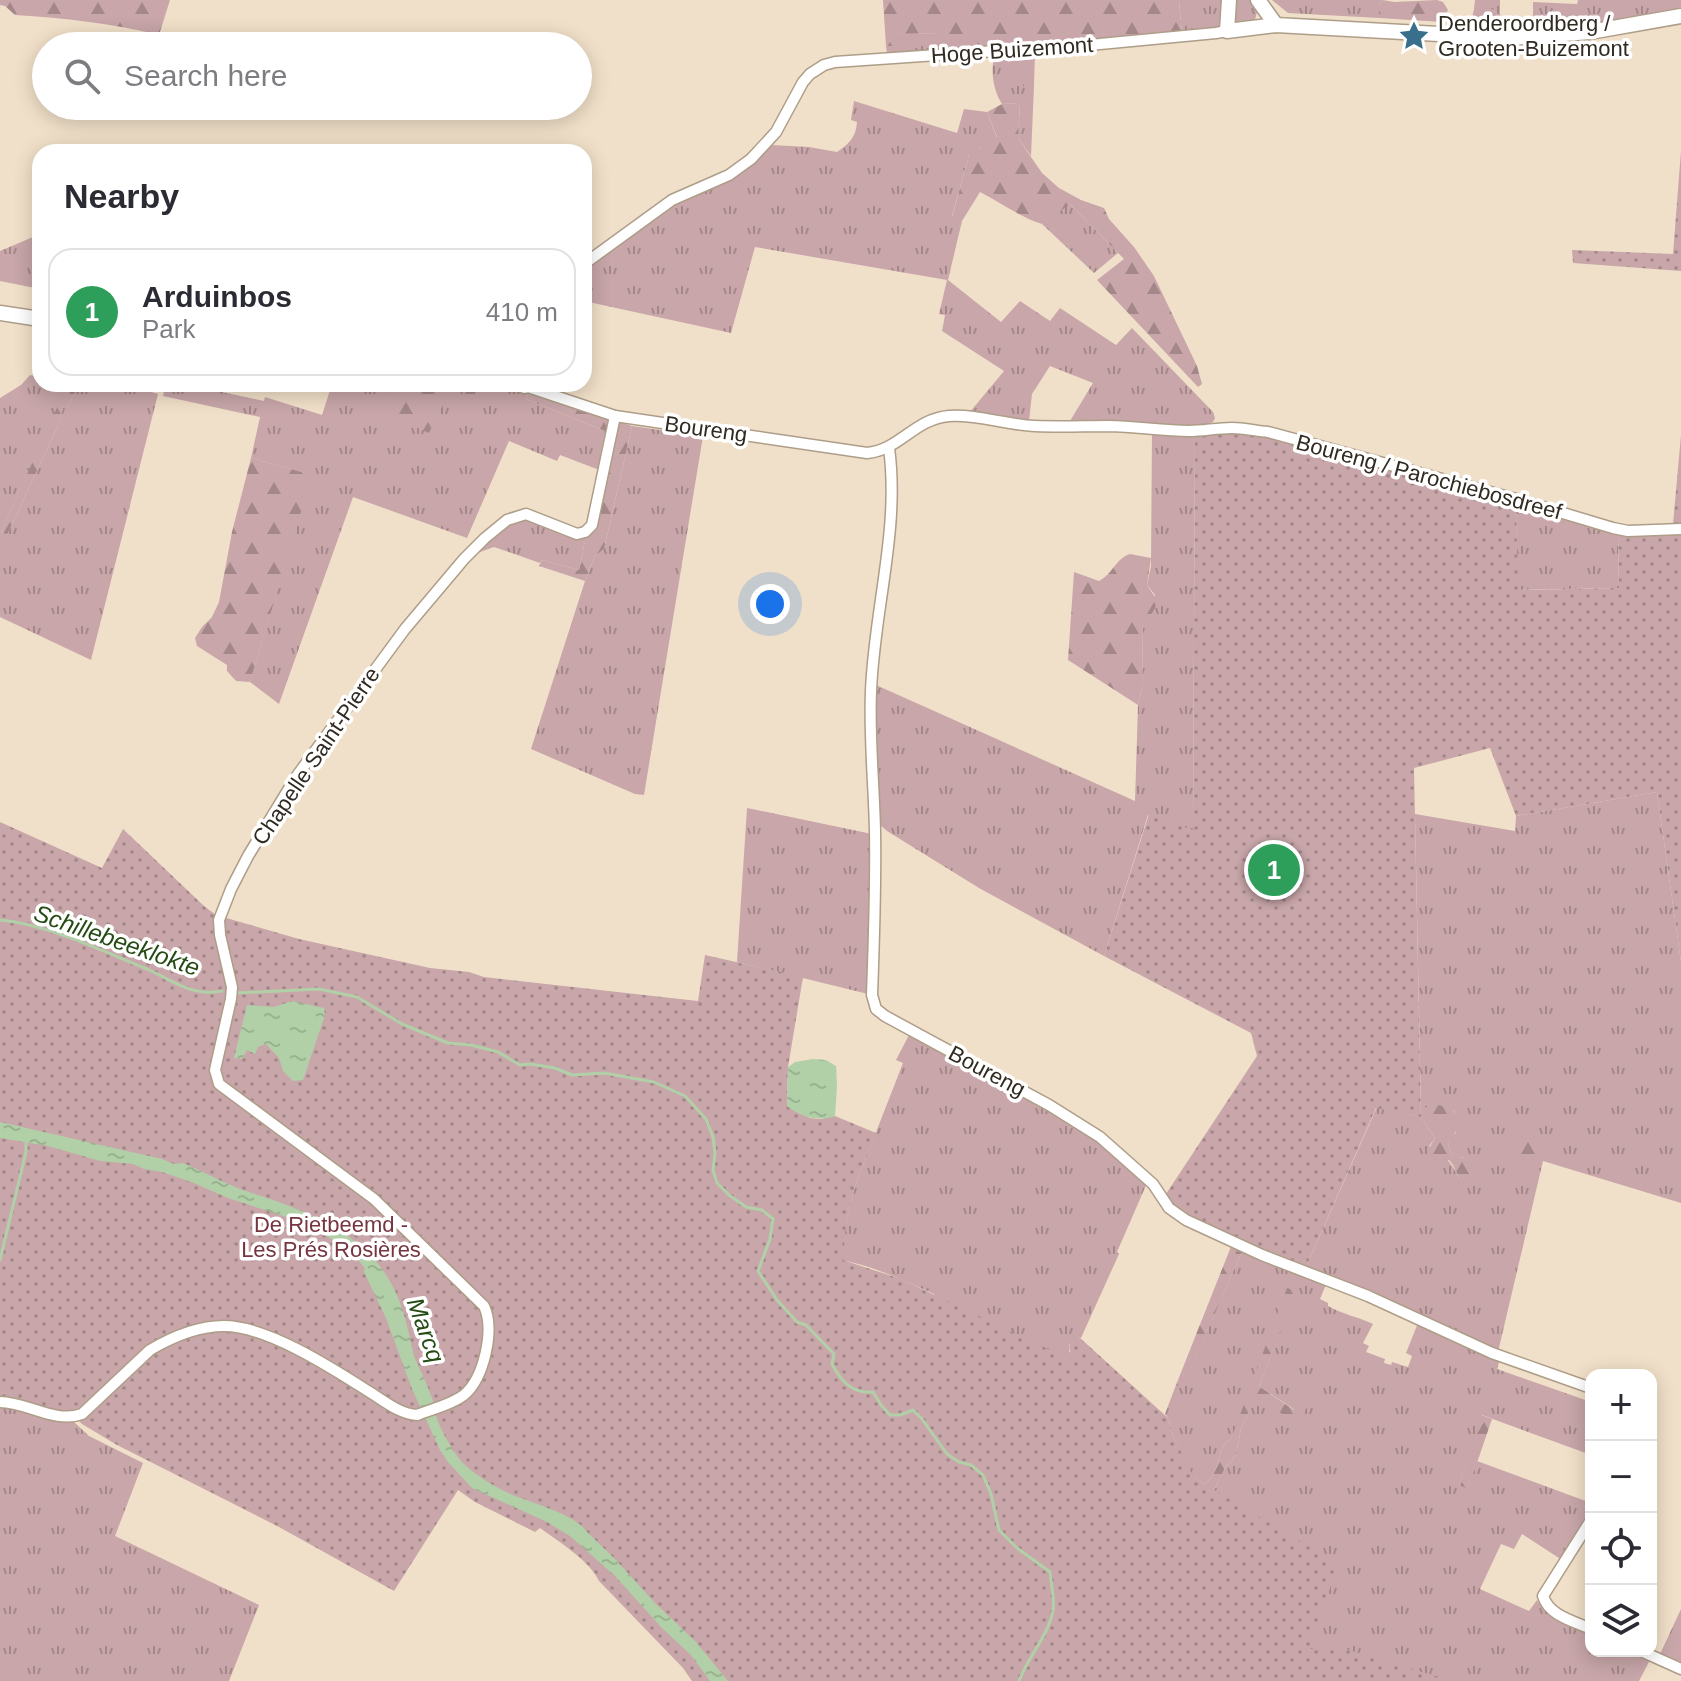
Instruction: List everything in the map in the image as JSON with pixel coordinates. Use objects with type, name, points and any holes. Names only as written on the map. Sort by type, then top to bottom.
[{"type":"street","points":[[1227,31],[1229,0]]},
{"type":"street","points":[[1258,0],[1276,25]]},
{"type":"street","name":"Hoge Buizemont","points":[[592,258],[672,200],[729,175],[751,159],[776,132],[803,82],[817,69],[835,62],[1100,44],[1276,25],[1511,38],[1590,32],[1681,16]]},
{"type":"street","points":[[0,313],[32,318]]},
{"type":"street","name":"Boureng","points":[[544,392],[615,416],[867,453],[889,448],[893,477],[889,536],[871,692],[875,832],[872,1001],[876,1009],[1049,1105],[1100,1137],[1153,1184],[1169,1208],[1186,1220],[1262,1255],[1368,1296],[1492,1353],[1585,1386]]},
{"type":"street","name":"Chapelle Saint-Pierre","points":[[0,1402],[75,1417],[91,1406],[150,1350],[173,1336],[203,1328],[228,1326],[253,1331],[285,1345],[407,1414],[417,1415],[447,1404],[462,1396],[474,1384],[489,1336],[484,1306],[374,1199],[219,1084],[215,1070],[232,987],[219,920],[239,872],[296,777],[405,629],[464,559],[501,524],[520,515],[535,516],[577,534],[585,532],[592,525],[615,416]]},
{"type":"street","name":"Boureng / Parochiebosdreef","points":[[889,448],[923,424],[949,416],[1029,426],[1194,431],[1234,428],[1268,432],[1624,530],[1681,529]]},
{"type":"street","points":[[1585,1530],[1543,1596],[1552,1611],[1585,1626]]},
{"type":"street","points":[[1654,1657],[1681,1669]]},
{"type":"green space","points":[[0,0],[170,0],[160,32],[15,15],[0,5]]},
{"type":"green space","points":[[883,0],[1179,0],[1182,33],[961,51],[960,44],[942,45],[941,33],[896,34],[896,46],[886,46]]},
{"type":"green space","points":[[1179,0],[1224,0],[1219,29],[1182,33]]},
{"type":"green space","points":[[1234,0],[1251,0],[1257,12],[1255,20],[1233,22]]},
{"type":"green space","points":[[1272,0],[1383,0],[1379,5],[1379,18],[1288,13]]},
{"type":"green space","points":[[1383,0],[1437,0],[1443,2],[1448,10],[1442,22],[1379,18],[1379,5]]},
{"type":"green space","points":[[1475,0],[1500,0],[1500,16],[1492,9],[1474,9]]},
{"type":"green space","points":[[1578,0],[1681,0],[1681,12],[1579,28],[1533,28],[1533,2],[1577,4]]},
{"type":"green space","points":[[1474,9],[1492,9],[1500,16],[1498,26],[1473,24]]},
{"type":"green space","points":[[941,33],[960,44],[961,51],[887,54],[886,46],[895,46],[895,34]]},
{"type":"green space","points":[[1035,52],[1034,86],[1023,86],[1023,63],[1003,62],[1003,54]]},
{"type":"green space","points":[[995,54],[1003,54],[1023,63],[1023,85],[1034,86],[1031,156],[1018,138],[1020,103],[1002,104],[996,93],[993,80]]},
{"type":"green space","points":[[854,101],[957,133],[964,109],[987,112],[997,138],[969,155],[952,216],[962,221],[948,280],[1001,322],[1020,301],[1050,321],[1060,308],[1116,345],[1132,328],[1213,412],[1213,422],[1202,426],[1070,421],[1093,383],[1050,366],[1032,394],[1029,421],[969,413],[1004,371],[942,331],[945,315],[939,314],[947,280],[755,247],[731,333],[592,303],[592,262],[663,211],[751,164],[772,145],[837,152],[855,132],[857,122],[851,120]]},
{"type":"green space","points":[[1020,103],[1018,138],[1042,173],[1059,188],[1104,208],[1109,219],[1154,276],[1197,366],[1202,384],[1198,387],[1097,280],[1124,259],[1070,204],[1042,224],[980,192],[962,221],[952,217],[969,155],[961,150],[969,145],[980,149],[985,136],[997,137],[987,112],[1002,104]]},
{"type":"green space","points":[[1681,151],[1681,271],[1573,263],[1572,250],[1673,254]]},
{"type":"green space","points":[[1069,203],[1118,253],[1094,273],[1042,224]]},
{"type":"green space","points":[[32,237],[32,287],[0,281],[0,251]]},
{"type":"green space","points":[[32,375],[32,392],[51,392],[50,397],[61,401],[1,532],[7,535],[56,430],[64,405],[68,407],[75,392],[158,394],[91,660],[0,617],[0,398]]},
{"type":"green space","points":[[50,392],[75,392],[68,407],[64,406],[7,535],[1,532],[60,401],[49,397]]},
{"type":"green space","points":[[164,392],[222,392],[264,401],[265,397],[322,415],[329,392],[391,392],[383,412],[438,392],[463,392],[472,396],[475,392],[526,392],[529,393],[526,399],[605,431],[600,456],[604,458],[602,471],[560,455],[557,461],[509,441],[467,538],[353,497],[279,704],[250,682],[311,475],[251,458],[260,417],[163,396]]},
{"type":"green space","points":[[391,392],[450,392],[429,433],[382,412]]},
{"type":"green space","points":[[529,393],[632,426],[604,549],[595,556],[585,581],[539,566],[542,560],[579,570],[585,541],[597,525],[610,459],[600,457],[605,431],[526,399]]},
{"type":"green space","points":[[632,426],[703,436],[644,795],[635,794],[531,749],[585,581],[595,556],[604,549]]},
{"type":"green space","points":[[1152,432],[1195,435],[1193,831],[1148,815],[1104,956],[979,888],[879,824],[876,685],[1135,801],[1143,620],[1155,595],[1147,585],[1151,566]]},
{"type":"green space","points":[[1230,432],[1268,438],[1516,505],[1518,590],[1619,588],[1618,535],[1672,535],[1681,435],[1681,962],[1657,792],[1516,816],[1490,748],[1414,768],[1421,1117],[1376,1108],[1306,1267],[1196,1221],[1172,1204],[1166,1194],[1257,1056],[1251,1033],[1104,956],[1149,814],[1193,830],[1195,435]]},
{"type":"green space","points":[[251,458],[312,475],[250,682],[236,681],[227,671],[227,665],[197,646],[195,638],[212,617],[219,602],[232,532]]},
{"type":"green space","points":[[1516,505],[1618,535],[1619,588],[1517,590]]},
{"type":"green space","points":[[527,519],[576,537],[588,538],[579,570],[542,560],[540,563],[494,547],[480,552],[478,549],[507,527]]},
{"type":"green space","points":[[1130,554],[1151,558],[1147,585],[1157,600],[1153,612],[1143,620],[1142,688],[1138,705],[1068,660],[1074,572],[1099,581]]},
{"type":"green space","points":[[1657,792],[1681,962],[1681,1203],[1543,1161],[1498,1352],[1306,1267],[1377,1107],[1421,1117],[1435,1138],[1429,1146],[1450,1163],[1459,1178],[1466,1178],[1469,1157],[1452,1156],[1448,1144],[1456,1133],[1455,1112],[1438,1105],[1421,1110],[1415,814],[1515,831],[1516,816]]},
{"type":"green space","points":[[747,808],[872,834],[868,994],[737,962]]},
{"type":"green space","name":"De Rietbeemd - Les Prés Rosières","points":[[0,822],[102,868],[123,829],[216,915],[299,939],[430,968],[698,1001],[705,955],[803,977],[788,1067],[787,1106],[810,1118],[835,1116],[876,1133],[855,1186],[846,1223],[843,1260],[901,1279],[1067,1360],[1074,1358],[1069,1348],[1072,1338],[1079,1337],[1168,1418],[1174,1438],[1194,1478],[1338,1564],[1310,1649],[1342,1648],[1452,1681],[692,1681],[573,1552],[540,1528],[535,1532],[458,1490],[394,1591],[279,1527],[117,1445],[77,1419],[0,1400]]},
{"type":"green space","points":[[910,1033],[1094,1137],[1147,1183],[1081,1338],[1069,1344],[1069,1351],[1186,1464],[1165,1414],[1176,1385],[1182,1388],[1243,1249],[1327,1282],[1320,1299],[1333,1309],[1373,1324],[1363,1343],[1369,1346],[1366,1352],[1385,1359],[1384,1363],[1408,1367],[1412,1356],[1406,1353],[1418,1323],[1500,1359],[1497,1369],[1585,1400],[1585,1453],[1482,1415],[1459,1485],[1468,1488],[1477,1461],[1585,1501],[1585,1523],[1562,1560],[1522,1534],[1514,1549],[1501,1544],[1480,1589],[1529,1611],[1537,1600],[1554,1616],[1585,1631],[1585,1657],[1651,1658],[1639,1681],[1080,1681],[934,1294],[899,1278],[837,1259],[855,1186],[903,1063],[896,1060]],"holes":[[[1296,1292],[1259,1386],[1295,1410],[1256,1394],[1241,1429],[1236,1454],[1214,1490],[1192,1487],[1194,1478],[1205,1484],[1215,1472],[1222,1448],[1231,1439]]]},
{"type":"green space","points":[[1432,1104],[1450,1107],[1461,1120],[1448,1144],[1452,1156],[1461,1158],[1475,1154],[1483,1160],[1484,1168],[1466,1178],[1459,1178],[1449,1160],[1436,1168],[1432,1165],[1428,1154],[1435,1138],[1421,1117],[1421,1110]]},
{"type":"green space","points":[[1526,1138],[1535,1145],[1543,1161],[1513,1157],[1515,1144]]},
{"type":"green space","points":[[1232,1244],[1243,1249],[1182,1389],[1176,1385]]},
{"type":"green space","points":[[1287,1288],[1297,1291],[1259,1386],[1294,1410],[1304,1398],[1310,1403],[1296,1424],[1256,1395],[1241,1429],[1236,1454],[1214,1490],[1209,1493],[1194,1478],[1205,1484],[1215,1472],[1222,1448],[1231,1439]]},
{"type":"green space","points":[[0,1404],[67,1419],[89,1436],[143,1463],[115,1536],[259,1605],[229,1681],[0,1681]]},
{"type":"green space","points":[[1481,1415],[1492,1419],[1468,1489],[1459,1485]]},
{"type":"green space","points":[[1681,1609],[1681,1664],[1660,1654]]},
{"type":"water","points":[[292,1001],[324,1008],[325,1015],[303,1080],[293,1081],[266,1044],[258,1047],[255,1054],[247,1050],[242,1059],[234,1058],[247,1005],[274,1007]]},
{"type":"water","points":[[826,1060],[836,1066],[835,1116],[822,1119],[810,1117],[787,1106],[788,1067],[795,1062]]},
{"type":"water","points":[[0,1122],[174,1164],[183,1163],[320,1219],[359,1244],[388,1278],[399,1300],[414,1356],[437,1418],[461,1461],[500,1489],[580,1525],[695,1641],[728,1681],[710,1681],[691,1655],[615,1576],[570,1536],[547,1522],[472,1488],[448,1462],[412,1389],[365,1268],[350,1251],[308,1224],[162,1172],[0,1138]]},
{"type":"waterway","name":"Schillebeeklokte","points":[[0,920],[74,939],[189,989],[222,991]]},
{"type":"waterway","name":"Schillebeeklokte","points":[[237,993],[319,989],[357,997],[402,1024],[448,1043],[498,1052],[520,1065],[555,1068],[572,1075],[604,1073],[654,1082],[685,1096],[706,1119],[713,1137],[713,1170],[717,1183],[746,1207],[762,1210],[773,1219],[770,1239],[758,1271],[777,1300],[834,1354],[832,1364],[848,1385],[859,1391],[873,1392],[890,1415],[913,1410],[947,1454],[971,1465],[983,1475],[999,1530],[1017,1548],[1050,1572],[1053,1611],[1019,1681]]},
{"type":"waterway","points":[[0,1260],[26,1143]]},
{"type":"place","name":"Denderoordberg / Grooten-Buizemont","points":[[1414,36]]},
{"type":"place","name":"Arduinbos","points":[[1274,870]]},
{"type":"water label","name":"Marcq","points":[[426,1330]]}]
